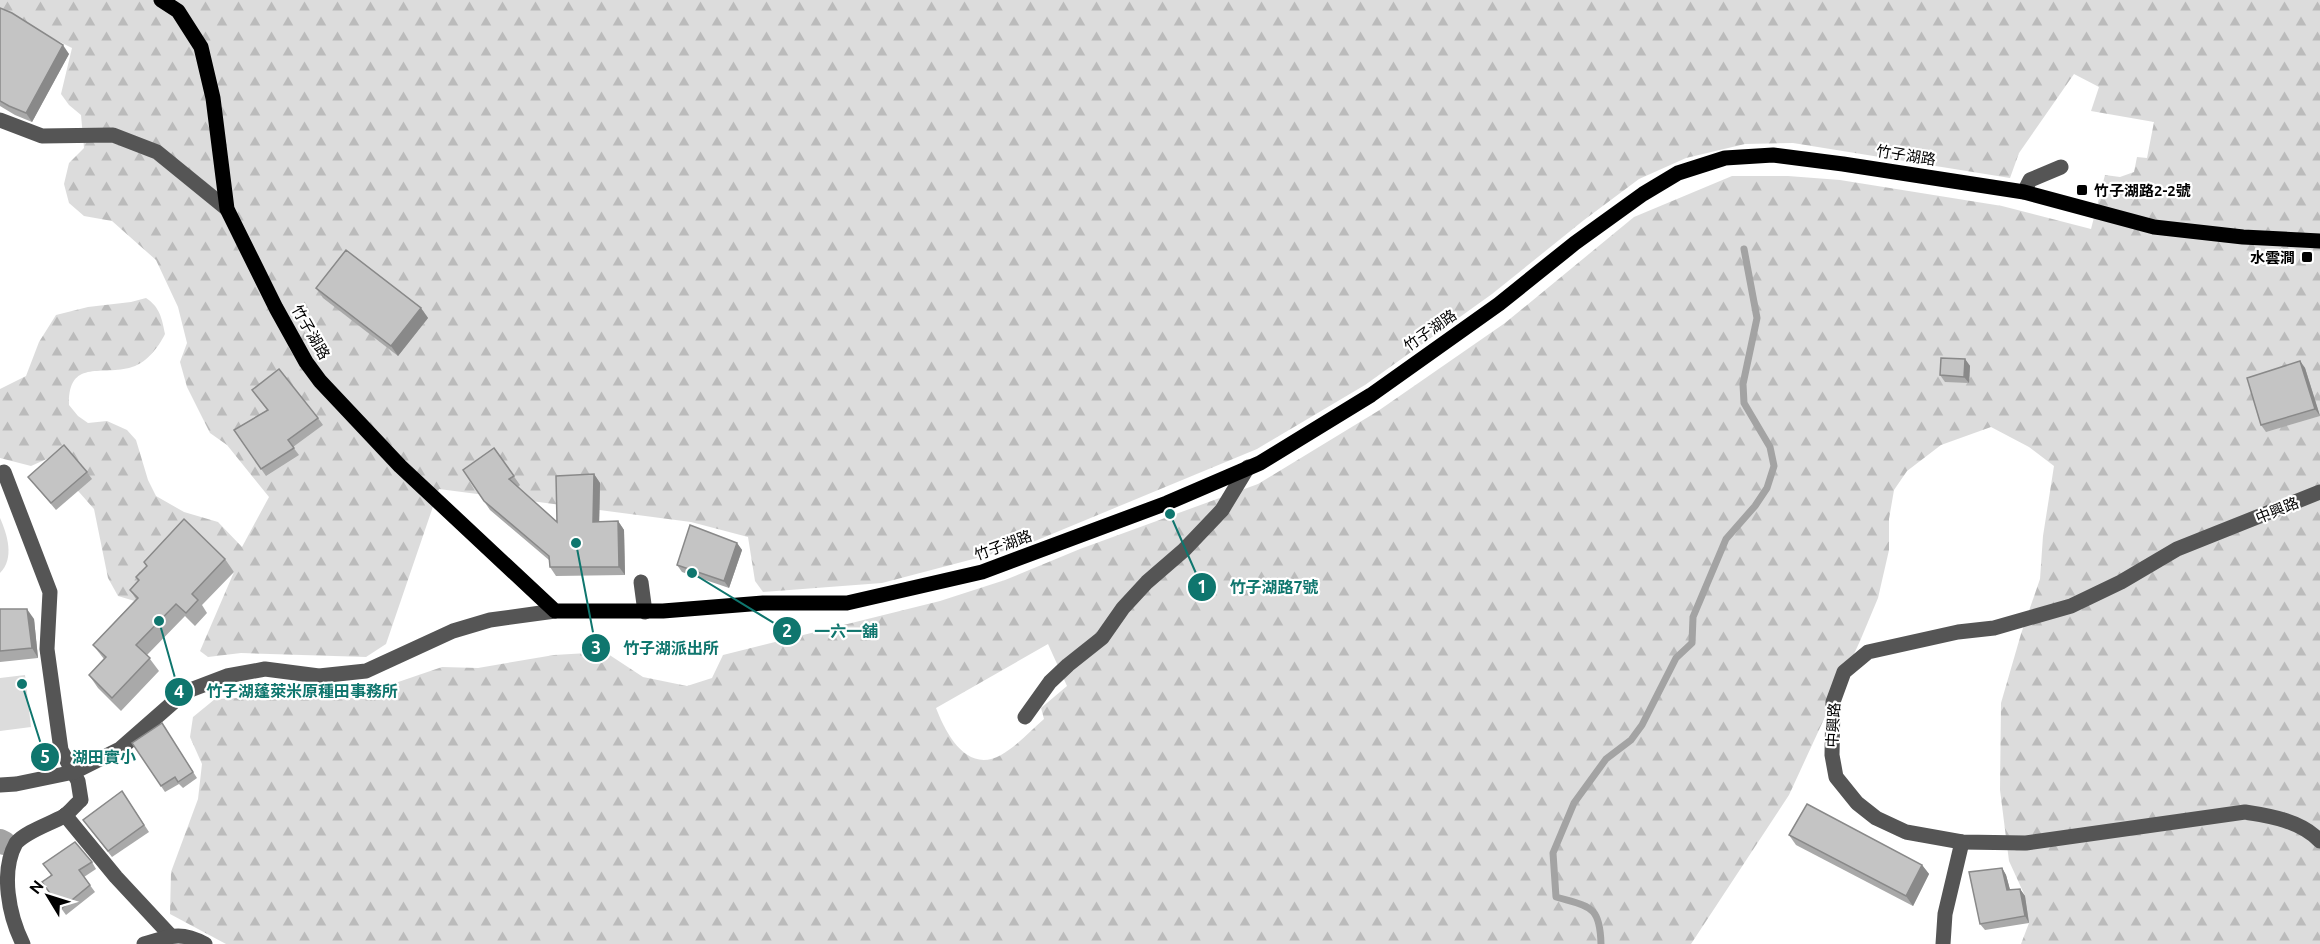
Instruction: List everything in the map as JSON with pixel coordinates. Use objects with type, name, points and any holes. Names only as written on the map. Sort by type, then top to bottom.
[{"type":"main road","name":"竹子湖路","points":[[161,0],[178,11],[201,46],[213,98],[227,209],[306,362],[320,381],[400,466],[555,611],[645,612],[763,603],[847,603],[982,572],[1167,503],[1260,463],[1371,395],[1499,304],[1634,200],[1678,173],[1725,158],[1773,154],[2024,192],[2154,227],[2243,237],[2320,241]]},
{"type":"street","points":[[0,120],[42,136],[113,135],[157,152],[227,209]]},
{"type":"street","points":[[2024,192],[2030,180],[2061,167]]},
{"type":"street","points":[[1025,717],[1050,682],[1068,664],[1102,638],[1123,608],[1147,582],[1184,550],[1222,510],[1248,467]]},
{"type":"street","points":[[4,472],[50,592],[47,649],[61,750],[78,780],[81,800],[65,815],[47,823],[16,843],[5,865],[4,887],[10,918],[23,944]]},
{"type":"street","name":"中興路","points":[[2320,492],[2177,549],[2121,582],[2071,606],[1995,628],[1958,632],[1868,652],[1844,672],[1833,702],[1832,755],[1836,777],[1857,803],[1876,818],[1906,832],[1962,842],[2026,843],[2245,812],[2280,818],[2314,835],[2320,841]]},
{"type":"street","points":[[641,582],[645,612]]},
{"type":"street","name":"竹子湖路","points":[[0,785],[74,772],[120,749],[184,692],[227,676],[265,669],[319,676],[366,671],[453,631],[490,620],[555,611]]},
{"type":"street","points":[[65,815],[116,877],[170,935]]},
{"type":"street","points":[[1943,944],[1945,914],[1962,842]]},
{"type":"street","points":[[144,944],[170,935],[198,940],[205,944]]},
{"type":"green space","points":[[0,0],[2320,0],[2320,944],[2021,944],[2029,923],[2025,896],[2009,861],[2000,790],[2001,703],[2040,579],[2043,536],[2054,466],[2029,447],[1991,427],[1941,445],[1907,471],[1894,490],[1889,519],[1889,550],[1878,598],[1860,641],[1789,795],[1691,944],[226,944],[170,914],[171,872],[198,799],[202,764],[190,737],[193,717],[215,699],[369,692],[442,667],[478,668],[554,655],[605,652],[643,677],[687,686],[712,678],[723,655],[940,601],[1005,580],[1080,549],[1258,484],[1378,411],[1505,323],[1634,217],[1732,176],[1788,176],[1840,180],[2002,206],[2091,229],[2105,175],[2120,177],[2134,172],[2137,157],[2147,158],[2154,122],[2091,111],[2099,87],[2074,74],[2019,153],[2010,178],[1793,143],[1745,144],[1686,158],[1639,179],[1492,294],[1365,385],[1257,449],[1023,546],[882,583],[763,592],[755,581],[748,537],[691,522],[439,489],[386,644],[366,657],[241,653],[208,657],[200,651],[234,572],[194,533],[138,602],[118,596],[108,578],[94,509],[49,458],[31,466],[0,458],[0,389],[26,376],[39,342],[56,315],[88,307],[146,298],[157,309],[163,323],[165,334],[159,345],[151,355],[135,366],[118,370],[87,372],[80,375],[74,381],[70,391],[69,405],[88,423],[107,421],[127,430],[136,440],[148,480],[156,496],[184,512],[218,522],[242,547],[269,497],[227,445],[210,433],[187,387],[180,362],[187,343],[178,307],[156,260],[112,221],[84,216],[69,203],[64,184],[69,163],[84,148],[81,115],[61,94],[72,48],[0,12]],"holes":[[[1048,644],[1067,686],[1041,708],[1044,719],[1012,747],[989,760],[968,755],[960,748],[952,739],[936,708]]]},
{"type":"green space","points":[[0,518],[7,538],[8,553],[5,567],[0,573]]},
{"type":"green space","points":[[25,675],[31,727],[0,731],[0,678]]},
{"type":"building","points":[[0,8],[63,45],[26,113],[0,101]]},
{"type":"building","points":[[346,250],[421,308],[391,346],[316,288]]},
{"type":"building","points":[[1941,358],[1965,359],[1964,377],[1940,375]]},
{"type":"building","points":[[2300,361],[2315,409],[2261,425],[2247,378]]},
{"type":"building","points":[[279,369],[318,418],[288,440],[294,448],[261,469],[234,430],[268,410],[252,390]]},
{"type":"building","points":[[64,445],[87,472],[51,503],[28,477]]},
{"type":"building","points":[[494,448],[514,476],[509,479],[557,522],[556,476],[594,474],[593,522],[618,521],[619,567],[550,567],[549,556],[484,501],[463,470]]},
{"type":"building","points":[[184,519],[225,559],[192,594],[198,600],[186,613],[176,604],[136,645],[150,658],[112,698],[89,675],[106,657],[93,645],[138,598],[130,590],[139,580],[136,577],[147,566],[144,562]]},
{"type":"building","points":[[690,525],[737,543],[724,581],[677,565]]},
{"type":"building","points":[[0,609],[27,609],[32,648],[0,651]]},
{"type":"building","points":[[162,723],[193,772],[178,782],[175,777],[161,786],[132,743]]},
{"type":"building","points":[[122,791],[144,825],[108,851],[83,820]]},
{"type":"building","points":[[1807,804],[1922,865],[1906,896],[1789,835]]},
{"type":"building","points":[[75,842],[92,862],[79,870],[90,885],[61,909],[42,882],[52,875],[43,864]]},
{"type":"building","points":[[2002,868],[2007,890],[2020,889],[2025,916],[1980,924],[1969,872]]},
{"type":"waterway","points":[[1601,944],[1598,922],[1591,910],[1556,897],[1553,853],[1574,803],[1606,759],[1631,740],[1642,725],[1676,658],[1692,643],[1693,617],[1726,539],[1755,506],[1767,488],[1774,466],[1770,447],[1744,403],[1743,384],[1757,318],[1744,249]]},
{"type":"waterway","points":[[0,841],[4,843]]},
{"type":"place","name":"竹子湖路2-2號","points":[[2082,190]]},
{"type":"place","name":"水雲澗","points":[[2307,257]]},
{"type":"place","name":"竹子湖路7號","points":[[1170,514]]},
{"type":"place","name":"竹子湖派出所","points":[[576,543]]},
{"type":"place","name":"一六一舖","points":[[692,573]]},
{"type":"place","name":"竹子湖蓬萊米原種田事務所","points":[[159,621]]},
{"type":"place","name":"湖田實小","points":[[22,684]]}]
